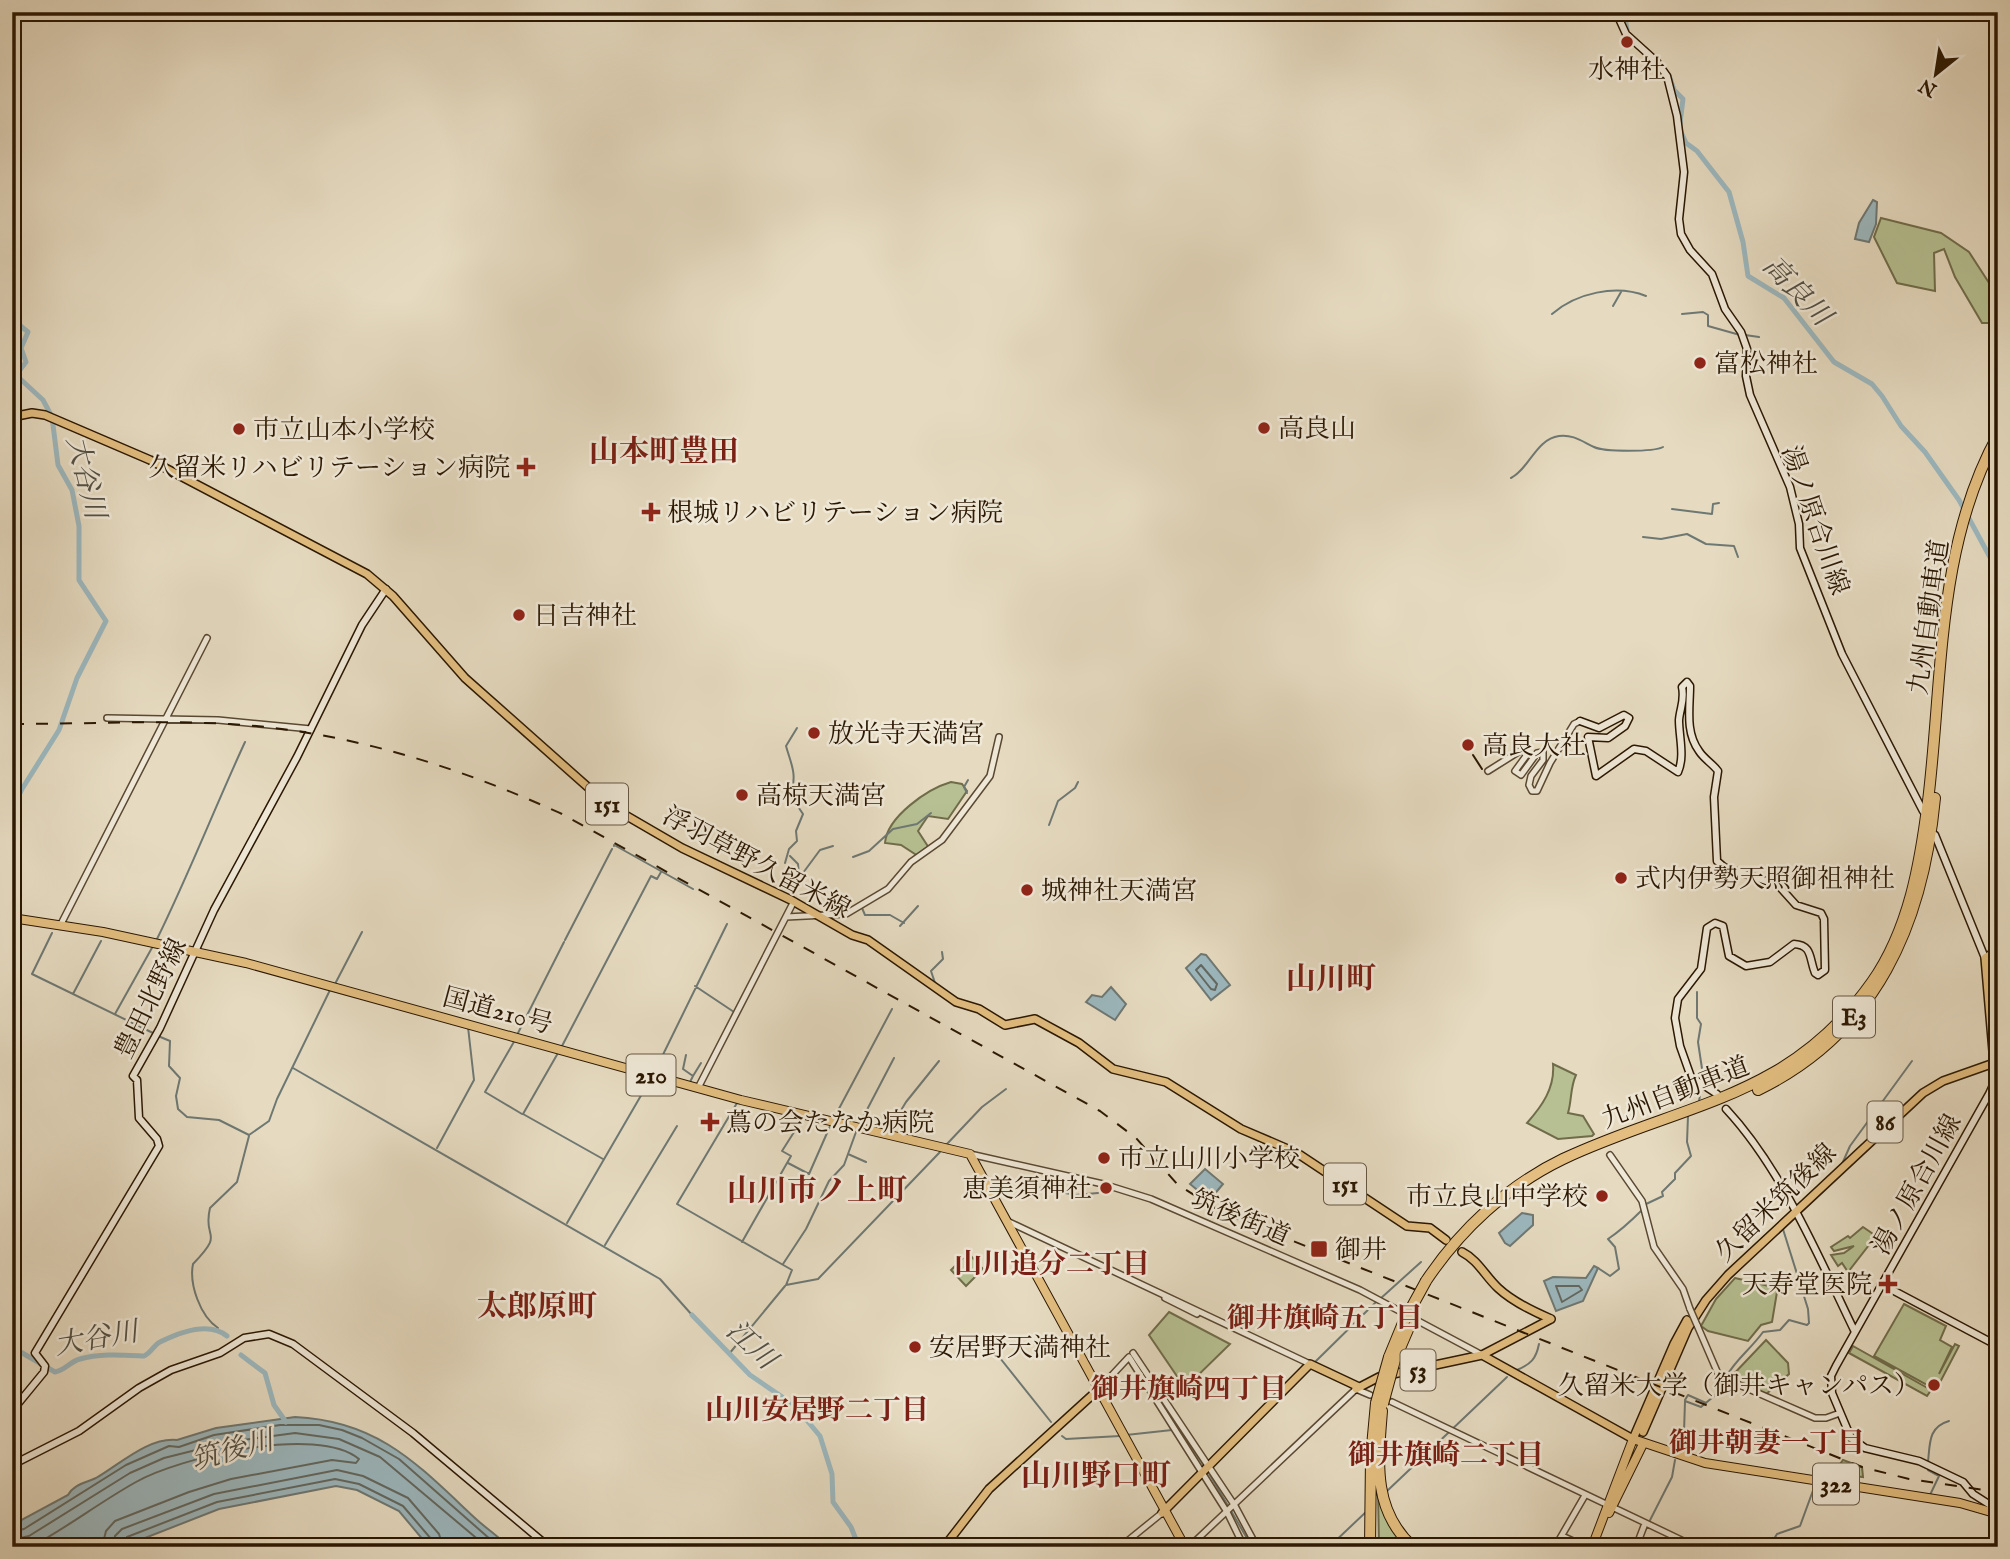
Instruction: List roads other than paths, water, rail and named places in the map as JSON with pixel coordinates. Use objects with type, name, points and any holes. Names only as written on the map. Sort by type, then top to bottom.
[{"type":"highway","name":"九州自動車道","points":[[1370,1547],[1370,1509],[1381,1402],[1392,1359],[1406,1324],[1429,1282],[1476,1228],[1529,1186],[1585,1156],[1762,1089],[1825,1047],[1864,1006],[1906,933],[1924,869],[1934,807],[1951,619],[1965,526],[1998,435]]},
{"type":"highway","name":"九州自動車道","points":[[1977,490],[1998,448]]},
{"type":"highway","name":"国道210号","points":[[12,918],[194,951],[332,986],[698,1088],[970,1154]]},
{"type":"highway","points":[[970,1154],[1185,1547]]},
{"type":"highway","points":[[1007,1223],[1019,1233],[1098,1391]]},
{"type":"highway","name":"九州自動車道","points":[[1377,1547],[1376,1486],[1381,1402]]},
{"type":"highway","points":[[1381,1402],[1381,1499],[1390,1520],[1413,1547]]},
{"type":"highway","points":[[1594,1547],[1633,1439]]},
{"type":"highway","name":"322","points":[[1633,1439],[1705,1463],[1950,1501],[1998,1512]]},
{"type":"highway","points":[[1610,1507],[1619,1498],[1643,1444]]},
{"type":"main road","name":"湯ノ原合川線","points":[[1616,12],[1626,34],[1657,62],[1667,76],[1677,116],[1685,177],[1679,219],[1681,234],[1690,250],[1712,274],[1726,309],[1741,332],[1747,349],[1746,376],[1750,395],[1790,487],[1799,524],[1800,548],[1842,654],[1923,811]]},
{"type":"main road","name":"浮羽草野久留米線","points":[[12,417],[32,413],[45,415],[150,460],[358,569],[386,589],[465,678],[608,805],[682,848],[794,901],[852,935],[868,940],[956,1002],[979,1009],[1005,1025],[1035,1019],[1079,1043],[1113,1069],[1166,1082],[1241,1129],[1297,1153],[1407,1226],[1435,1230],[1446,1240]]},
{"type":"main road","name":"豊田北野線","points":[[12,1410],[44,1372],[45,1366],[37,1357],[37,1350],[159,1146],[156,1138],[139,1118],[137,1080],[133,1076],[157,1036],[194,951],[311,729],[362,625],[386,589]]},
{"type":"main road","points":[[1580,721],[1599,728],[1624,715],[1629,718],[1625,726],[1608,738],[1588,737],[1597,776],[1634,749],[1646,751],[1678,772],[1681,764],[1679,719],[1684,697],[1682,687],[1687,682],[1690,686],[1688,712],[1693,738],[1698,750],[1718,771],[1714,797],[1717,861],[1724,867],[1778,885],[1796,905],[1815,909],[1824,919],[1825,970],[1818,975],[1815,973],[1810,953],[1804,946],[1794,944],[1769,962],[1746,966],[1729,956],[1723,926],[1715,923],[1707,928],[1701,969],[1678,999],[1675,1018],[1680,1046],[1691,1077],[1717,1094]]},
{"type":"main road","points":[[1935,835],[1985,958],[1996,1060]]},
{"type":"main road","points":[[1985,958],[1998,950]]},
{"type":"main road","name":"湯ノ原合川線","points":[[1854,1332],[1989,1094],[1994,1083],[1996,1060]]},
{"type":"main road","name":"久留米筑後線","points":[[1794,1211],[1728,1275],[1702,1306],[1688,1328],[1642,1431],[1688,1320],[1714,1283],[1923,1093],[1943,1081],[1996,1060]]},
{"type":"main road","points":[[1726,1109],[1757,1150],[1794,1211],[1854,1332],[1831,1376],[1832,1393],[1850,1438],[1861,1447],[1919,1461],[1963,1482],[1973,1494],[1998,1512]]},
{"type":"main road","points":[[1462,1252],[1472,1258],[1497,1287],[1551,1320],[1482,1355]]},
{"type":"main road","points":[[1881,1284],[1998,1346]]},
{"type":"main road","name":"86","points":[[1643,1444],[1702,1306]]},
{"type":"main road","name":"86","points":[[1633,1439],[1674,1344],[1688,1320]]},
{"type":"main road","points":[[13,1465],[79,1432],[139,1388],[171,1370],[220,1353],[244,1338],[269,1334],[293,1343],[422,1440],[549,1547]]},
{"type":"main road","points":[[1482,1355],[1633,1439]]},
{"type":"main road","name":"53","points":[[1358,1388],[1379,1377],[1482,1355]]},
{"type":"main road","points":[[1163,1511],[1309,1365],[1358,1388]]},
{"type":"main road","points":[[946,1547],[996,1488],[1098,1391]]},
{"type":"main road","points":[[1610,1507],[1634,1452]]},
{"type":"street","points":[[60,926],[207,638]]},
{"type":"street","points":[[107,718],[242,721],[311,729]]},
{"type":"street","points":[[1489,771],[1523,749],[1526,756],[1515,771],[1521,775],[1538,753],[1542,752],[1544,757],[1531,776],[1529,785],[1532,791],[1538,791],[1550,763],[1574,724],[1580,721]]},
{"type":"street","points":[[786,917],[853,912],[868,899],[888,889],[911,862],[942,840],[990,776],[999,737]]},
{"type":"street","points":[[698,1088],[794,901]]},
{"type":"street","name":"筑後街道","points":[[970,1154],[1103,1184],[1151,1199],[1380,1299],[1482,1355]]},
{"type":"street","points":[[1610,1155],[1642,1201],[1654,1247],[1683,1289],[1697,1325],[1725,1379],[1815,1418],[1826,1418],[1840,1413]]},
{"type":"street","points":[[1007,1223],[1309,1365]]},
{"type":"street","points":[[1019,1233],[1309,1365]]},
{"type":"street","points":[[1133,1353],[1204,1469],[1244,1547]]},
{"type":"street","points":[[1098,1391],[1129,1357],[1204,1469],[1235,1506],[1257,1547]]},
{"type":"street","points":[[1185,1547],[1235,1506],[1358,1388],[1381,1402],[1452,1432],[1689,1547]]},
{"type":"street","points":[[1507,1458],[1584,1497],[1610,1507]]},
{"type":"street","points":[[1555,1547],[1584,1497]]},
{"type":"street","points":[[1120,1547],[1163,1511]]},
{"type":"street","points":[[1636,1547],[1646,1525]]},
{"type":"street","points":[[1646,1525],[1696,1547]]},
{"type":"street","points":[[1562,1536],[1586,1547]]},
{"type":"water","points":[[1873,200],[1877,202],[1876,224],[1869,242],[1855,239],[1859,223]]},
{"type":"water","points":[[1201,954],[1206,955],[1230,985],[1211,1000],[1186,968]]},
{"type":"water","points":[[1111,987],[1126,1004],[1115,1020],[1086,1002],[1092,995],[1102,997]]},
{"type":"water","points":[[1205,1169],[1223,1184],[1212,1197],[1207,1198],[1190,1184]]},
{"type":"water","points":[[1522,1213],[1533,1215],[1533,1225],[1510,1246],[1499,1233]]},
{"type":"water","points":[[1594,1266],[1598,1268],[1583,1301],[1556,1311],[1544,1281],[1553,1277],[1586,1278]]},
{"type":"water","name":"筑後川","points":[[295,1417],[325,1420],[375,1437],[416,1464],[509,1547],[429,1547],[399,1511],[357,1490],[336,1486],[219,1509],[122,1547],[12,1547],[12,1525],[68,1495],[77,1486],[96,1478],[145,1447],[216,1428]]},
{"type":"waterway","name":"高良川","points":[[1624,12],[1627,30]]},
{"type":"waterway","points":[[12,30],[17,20]]},
{"type":"waterway","name":"高良川","points":[[1669,75],[1674,90],[1683,99],[1680,123]]},
{"type":"waterway","name":"高良川","points":[[1681,132],[1686,143],[1697,151],[1729,192],[1743,242],[1748,276],[1784,298],[1834,362],[1872,384],[1959,500],[1998,572]]},
{"type":"waterway","points":[[1552,314],[1573,301],[1597,293],[1622,291],[1646,296]]},
{"type":"waterway","points":[[1613,306],[1621,292]]},
{"type":"waterway","points":[[1682,314],[1703,312],[1708,315],[1708,326],[1740,335]]},
{"type":"waterway","name":"大谷川","points":[[12,319],[28,332],[21,348],[26,362],[16,375],[43,400],[52,417],[58,465],[72,490],[79,526],[79,580],[106,621],[77,678],[59,730],[12,810]]},
{"type":"waterway","points":[[1745,335],[1759,337]]},
{"type":"waterway","points":[[1511,478],[1523,468],[1538,448],[1551,438],[1559,436],[1573,437],[1608,450],[1640,451],[1663,447]]},
{"type":"waterway","points":[[1672,509],[1712,514],[1713,504],[1719,503]]},
{"type":"waterway","points":[[1643,537],[1661,539],[1687,534],[1706,544],[1734,546],[1738,557]]},
{"type":"waterway","points":[[785,863],[789,849],[797,841],[796,831],[803,814],[790,795],[794,775],[786,746],[797,728]]},
{"type":"waterway","points":[[157,939],[245,742]]},
{"type":"waterway","points":[[967,793],[964,787],[968,780]]},
{"type":"waterway","points":[[1049,825],[1058,801],[1075,788],[1078,782]]},
{"type":"waterway","points":[[853,857],[869,851],[893,829],[917,824],[931,813]]},
{"type":"waterway","points":[[616,846],[693,889]]},
{"type":"waterway","points":[[800,877],[820,850],[833,846]]},
{"type":"waterway","points":[[565,940],[612,849]]},
{"type":"waterway","points":[[790,856],[798,864],[799,874]]},
{"type":"waterway","points":[[562,1046],[651,876],[657,879],[661,872]]},
{"type":"waterway","points":[[793,897],[799,876]]},
{"type":"waterway","points":[[900,926],[918,906]]},
{"type":"waterway","points":[[862,908],[865,915],[890,915],[904,923]]},
{"type":"waterway","points":[[654,1073],[727,924]]},
{"type":"waterway","points":[[335,984],[362,932]]},
{"type":"waterway","points":[[52,933],[32,974],[153,1033]]},
{"type":"waterway","points":[[73,994],[101,941]]},
{"type":"waterway","points":[[517,1035],[564,942]]},
{"type":"waterway","points":[[115,1014],[153,946]]},
{"type":"waterway","points":[[935,983],[931,971],[943,959],[942,952]]},
{"type":"waterway","points":[[695,986],[734,1012]]},
{"type":"waterway","points":[[249,1135],[269,1121],[331,988]]},
{"type":"waterway","points":[[1697,992],[1697,1018],[1701,1024],[1698,1042],[1704,1082]]},
{"type":"waterway","points":[[834,1118],[892,1009]]},
{"type":"waterway","points":[[437,1148],[474,1080],[468,1027]]},
{"type":"waterway","points":[[158,1036],[170,1041],[169,1066],[180,1078],[176,1096],[178,1109],[187,1117],[219,1120],[249,1135]]},
{"type":"waterway","points":[[515,1040],[485,1092],[522,1114]]},
{"type":"waterway","points":[[558,1053],[523,1114],[603,1159]]},
{"type":"waterway","points":[[686,1055],[683,1069],[693,1076],[690,1082]]},
{"type":"waterway","points":[[859,1125],[894,1058]]},
{"type":"waterway","points":[[888,1119],[894,1122],[906,1102],[939,1061]]},
{"type":"waterway","points":[[1842,1164],[1850,1146],[1912,1061]]},
{"type":"waterway","points":[[693,1076],[701,1063]]},
{"type":"waterway","points":[[293,1068],[660,1279],[692,1315]]},
{"type":"waterway","points":[[567,1223],[650,1080]]},
{"type":"waterway","points":[[1699,1102],[1701,1087]]},
{"type":"waterway","points":[[946,1145],[982,1107],[1006,1089]]},
{"type":"waterway","points":[[737,1103],[677,1204],[792,1270],[786,1285],[818,1279],[940,1152]]},
{"type":"waterway","points":[[1644,1205],[1663,1196],[1662,1192],[1675,1179],[1675,1173],[1691,1156],[1687,1142],[1688,1116]]},
{"type":"waterway","points":[[742,1242],[791,1156],[782,1151],[803,1118]]},
{"type":"waterway","points":[[788,1163],[809,1174],[831,1124]]},
{"type":"waterway","points":[[605,1245],[677,1126]]},
{"type":"waterway","points":[[783,1264],[806,1229],[829,1181],[844,1165],[856,1132]]},
{"type":"waterway","points":[[218,1328],[206,1316],[197,1299],[193,1264],[211,1240],[208,1218],[210,1208],[237,1182],[249,1136]]},
{"type":"waterway","points":[[848,1154],[866,1162]]},
{"type":"waterway","points":[[1032,1186],[1075,1195],[1098,1193]]},
{"type":"waterway","points":[[1809,1204],[1823,1191]]},
{"type":"waterway","points":[[1598,1268],[1610,1276],[1619,1269],[1615,1247],[1608,1239],[1642,1210]]},
{"type":"waterway","points":[[1726,1377],[1763,1332],[1780,1330],[1789,1320],[1807,1325],[1809,1323],[1808,1309],[1782,1226]]},
{"type":"waterway","points":[[1380,1299],[1421,1262]]},
{"type":"waterway","points":[[729,1354],[785,1286]]},
{"type":"waterway","points":[[1315,1362],[1376,1302]]},
{"type":"waterway","name":"江川","points":[[692,1315],[750,1375],[794,1405],[820,1436],[832,1474],[833,1502],[851,1527],[859,1547]]},
{"type":"waterway","name":"大谷川","points":[[12,1347],[55,1372],[87,1357],[144,1356],[160,1342],[194,1330],[212,1329],[227,1336]]},
{"type":"waterway","points":[[1517,1370],[1532,1360],[1539,1344]]},
{"type":"waterway","points":[[996,1353],[1051,1422]]},
{"type":"waterway","name":"大谷川","points":[[241,1355],[265,1373],[274,1405],[286,1422]]},
{"type":"waterway","points":[[1133,1358],[1204,1466]]},
{"type":"waterway","points":[[1386,1492],[1507,1377]]},
{"type":"waterway","points":[[1677,1451],[1684,1432],[1685,1401],[1701,1407],[1719,1392],[1724,1382]]},
{"type":"waterway","points":[[1685,1400],[1688,1395],[1706,1403]]},
{"type":"waterway","points":[[1928,1462],[1934,1432],[1937,1427],[1949,1421]]},
{"type":"waterway","points":[[1126,1435],[1172,1430]]},
{"type":"waterway","points":[[1062,1436],[1066,1439],[1120,1436]]},
{"type":"waterway","points":[[1644,1532],[1672,1477],[1675,1460]]},
{"type":"waterway","points":[[1207,1470],[1251,1545]]},
{"type":"waterway","points":[[1928,1470],[1939,1476],[1930,1495]]},
{"type":"waterway","points":[[1769,1547],[1777,1534],[1800,1526],[1815,1485]]},
{"type":"waterway","points":[[1329,1547],[1367,1511]]},
{"type":"tram line","points":[[1473,755],[1482,769]]},
{"type":"railway","points":[[12,724],[176,722],[273,728],[358,743],[441,766],[482,781],[562,814],[1100,1111],[1136,1138],[1178,1185],[1225,1214],[1862,1467],[1909,1479],[1998,1492]]},
{"type":"place","name":"水神社","points":[[1627,42]]},
{"type":"place","name":"富松神社","points":[[1700,363]]},
{"type":"place","name":"高良山","points":[[1264,428]]},
{"type":"place","name":"市立山本小学校","points":[[239,429]]},
{"type":"place","name":"久留米リハビリテーション病院","points":[[526,467]]},
{"type":"place","name":"根城リハビリテーション病院","points":[[651,512]]},
{"type":"place","name":"日吉神社","points":[[519,615]]},
{"type":"place","name":"放光寺天満宮","points":[[814,733]]},
{"type":"place","name":"高良大社","points":[[1468,745]]},
{"type":"place","name":"高椋天満宮","points":[[742,795]]},
{"type":"place","name":"式内伊勢天照御祖神社","points":[[1621,878]]},
{"type":"place","name":"城神社天満宮","points":[[1027,890]]},
{"type":"place","name":"蔦の会たなか病院","points":[[710,1122]]},
{"type":"place","name":"市立山川小学校","points":[[1104,1158]]},
{"type":"place","name":"恵美須神社","points":[[1106,1188]]},
{"type":"place","name":"市立良山中学校","points":[[1602,1196]]},
{"type":"place","name":"御井","points":[[1319,1249]]},
{"type":"place","name":"天寿堂医院","points":[[1888,1284]]},
{"type":"place","name":"安居野天満神社","points":[[915,1347]]},
{"type":"place","name":"久留米大学（御井キャンパス）","points":[[1934,1385]]},
{"type":"district","name":"山本町豊田","points":[[664,451]]},
{"type":"district","name":"山川町","points":[[1331,978]]},
{"type":"district","name":"山川市ノ上町","points":[[817,1190]]},
{"type":"district","name":"山川追分二丁目","points":[[1052,1263]]},
{"type":"district","name":"太郎原町","points":[[537,1306]]},
{"type":"district","name":"御井旗崎五丁目","points":[[1325,1317]]},
{"type":"district","name":"御井旗崎四丁目","points":[[1189,1388]]},
{"type":"district","name":"山川安居野二丁目","points":[[817,1409]]},
{"type":"district","name":"御井朝妻一丁目","points":[[1767,1442]]},
{"type":"district","name":"御井旗崎二丁目","points":[[1446,1454]]},
{"type":"district","name":"山川野口町","points":[[1096,1475]]}]
